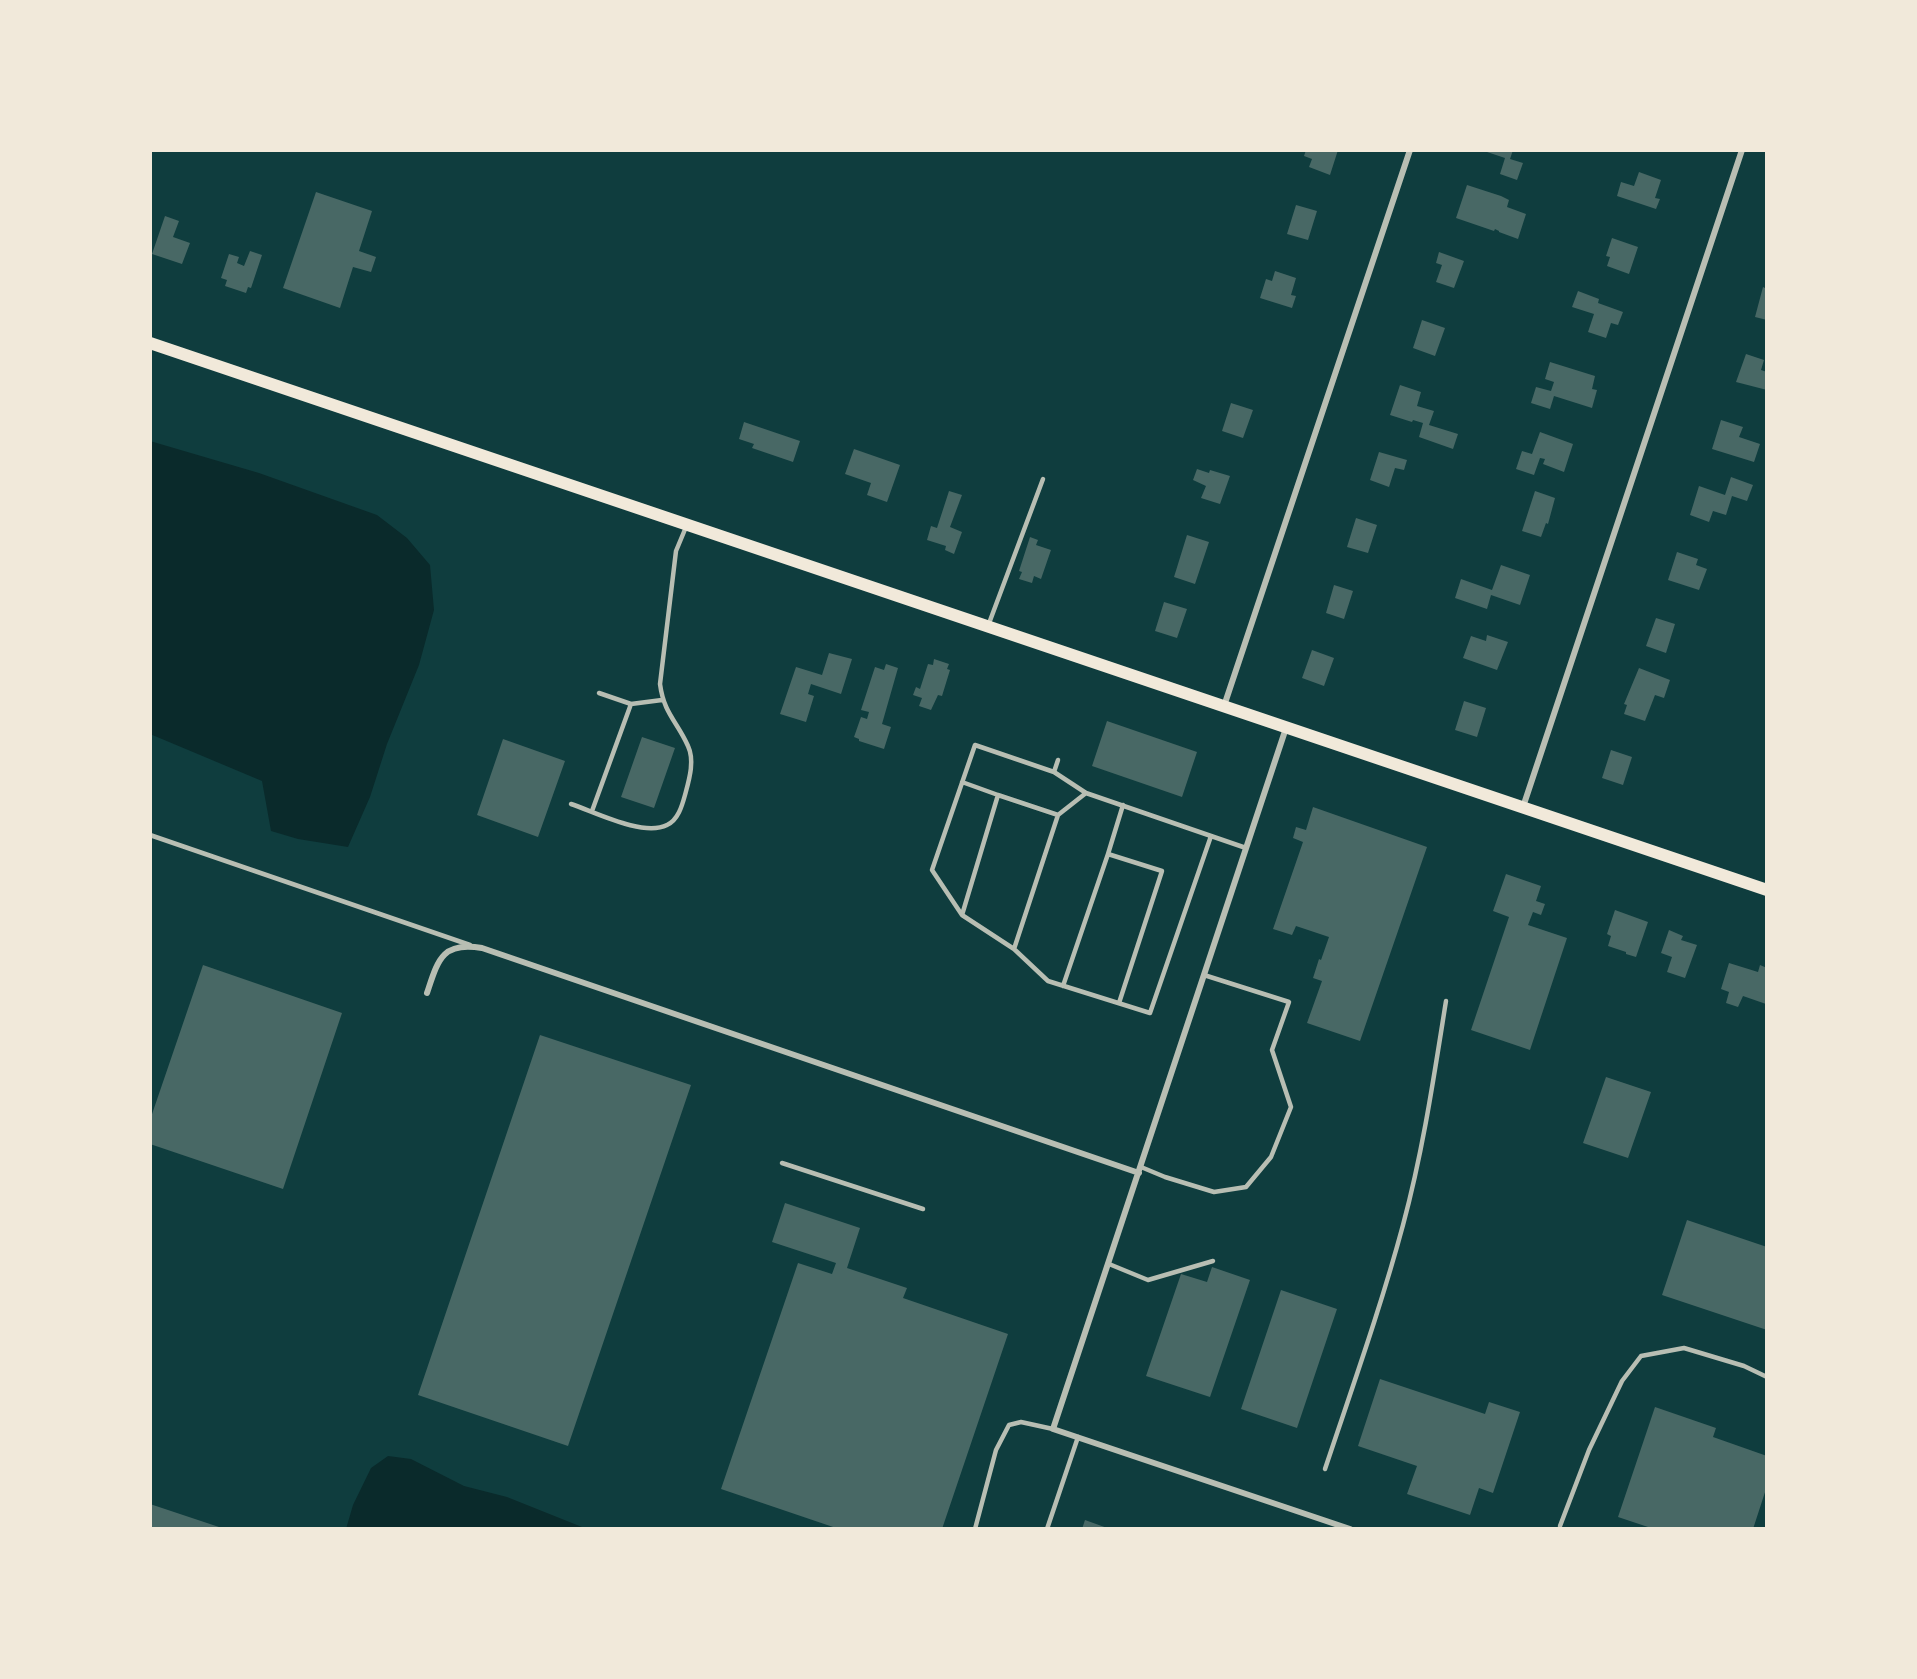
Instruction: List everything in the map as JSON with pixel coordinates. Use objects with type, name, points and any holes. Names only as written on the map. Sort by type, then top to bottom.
[{"type":"main road","points":[[150,343],[1767,890]]},
{"type":"street","points":[[1224,706],[1410,150]]},
{"type":"street","points":[[1523,807],[1742,150]]},
{"type":"street","points":[[1286,728],[1053,1429],[1350,1529]]},
{"type":"street","points":[[427,993],[440,958],[449,950],[470,945],[1140,1170]]},
{"type":"lane","points":[[988,626],[1043,479]]},
{"type":"lane","points":[[571,804],[631,825],[650,829],[668,825],[680,811],[691,775],[689,747],[662,700],[660,684],[676,551],[687,525]]},
{"type":"lane","points":[[599,693],[631,704],[662,700]]},
{"type":"lane","points":[[592,811],[631,704]]},
{"type":"lane","points":[[1211,836],[1150,1013],[1048,981],[1014,949],[962,915],[932,870],[975,745],[1054,772],[1086,793],[1246,848]]},
{"type":"lane","points":[[1054,772],[1058,760]]},
{"type":"lane","points":[[962,782],[1058,815]]},
{"type":"lane","points":[[1014,949],[1058,815],[1086,793]]},
{"type":"lane","points":[[962,915],[998,795]]},
{"type":"lane","points":[[1064,986],[1123,806]]},
{"type":"lane","points":[[150,835],[470,945]]},
{"type":"lane","points":[[1108,854],[1162,871],[1119,1003]]},
{"type":"lane","points":[[1140,1170],[1214,1192],[1246,1187],[1271,1156],[1291,1107],[1272,1050],[1289,1002],[1204,975]]},
{"type":"lane","points":[[1325,1469],[1377,1314],[1404,1224],[1430,1107],[1446,1001]]},
{"type":"lane","points":[[782,1163],[923,1209]]},
{"type":"lane","points":[[1108,1264],[1148,1280],[1213,1261]]},
{"type":"lane","points":[[1560,1526],[1593,1440],[1622,1381],[1641,1356],[1684,1348],[1744,1366],[1767,1377]]},
{"type":"lane","points":[[975,1529],[996,1450],[1009,1425],[1021,1422],[1053,1429]]},
{"type":"lane","points":[[1047,1529],[1078,1437]]},
{"type":"water","points":[[150,441],[259,473],[377,515],[407,538],[430,565],[434,610],[419,665],[387,744],[370,797],[348,847],[298,839],[271,831],[262,781],[150,734]]},
{"type":"water","points":[[388,1456],[411,1459],[464,1486],[507,1497],[587,1529],[346,1529],[353,1505],[371,1468]]},
{"type":"building","points":[[1306,150],[1338,150],[1330,175],[1309,167],[1312,159],[1304,156]]},
{"type":"building","points":[[1481,150],[1513,150],[1510,159],[1523,163],[1517,180],[1500,174],[1505,158]]},
{"type":"building","points":[[1639,172],[1661,180],[1655,198],[1660,199],[1656,209],[1617,196],[1621,182],[1634,186]]},
{"type":"building","points":[[1467,185],[1501,196],[1509,200],[1507,207],[1526,214],[1518,239],[1495,229],[1494,231],[1456,218]]},
{"type":"building","points":[[316,192],[372,211],[359,251],[376,257],[371,272],[353,267],[340,308],[283,288]]},
{"type":"building","points":[[1296,205],[1317,211],[1308,240],[1287,234]]},
{"type":"building","points":[[165,216],[179,221],[173,237],[190,243],[182,264],[152,254]]},
{"type":"building","points":[[1612,238],[1638,247],[1629,274],[1607,266],[1610,257],[1606,256]]},
{"type":"building","points":[[250,251],[262,255],[251,288],[248,287],[246,293],[225,286],[227,280],[221,278],[229,254],[239,257],[237,263],[244,266]]},
{"type":"building","points":[[1439,252],[1464,261],[1454,288],[1436,282],[1442,265],[1436,263]]},
{"type":"building","points":[[1275,271],[1296,278],[1291,295],[1296,296],[1292,308],[1260,298],[1266,279],[1272,281]]},
{"type":"building","points":[[1763,287],[1767,289],[1767,320],[1755,317]]},
{"type":"building","points":[[1578,291],[1599,299],[1598,303],[1623,312],[1618,325],[1611,323],[1606,338],[1588,332],[1594,314],[1572,307]]},
{"type":"building","points":[[1422,320],[1445,328],[1435,356],[1413,348]]},
{"type":"building","points":[[1746,354],[1764,360],[1761,370],[1767,372],[1767,390],[1736,382]]},
{"type":"building","points":[[1550,362],[1595,376],[1592,389],[1597,390],[1592,408],[1554,396],[1550,409],[1531,403],[1536,387],[1551,391],[1554,382],[1545,379]]},
{"type":"building","points":[[1400,385],[1421,392],[1417,406],[1434,411],[1429,425],[1458,434],[1453,449],[1419,437],[1423,423],[1390,415]]},
{"type":"building","points":[[1231,403],[1253,410],[1243,438],[1222,431]]},
{"type":"building","points":[[1721,420],[1743,427],[1739,437],[1760,444],[1754,462],[1712,449]]},
{"type":"building","points":[[744,422],[800,441],[793,462],[752,448],[754,444],[739,439]]},
{"type":"building","points":[[1540,432],[1573,444],[1564,472],[1543,464],[1545,459],[1540,458],[1534,475],[1516,469],[1522,451],[1532,454]]},
{"type":"building","points":[[854,449],[900,465],[887,502],[867,495],[871,483],[845,474]]},
{"type":"building","points":[[1379,452],[1407,460],[1404,470],[1395,468],[1389,487],[1370,480]]},
{"type":"building","points":[[1197,469],[1230,476],[1220,504],[1201,498],[1206,486],[1193,480]]},
{"type":"building","points":[[1731,477],[1753,485],[1747,501],[1732,496],[1726,515],[1713,511],[1709,522],[1690,515],[1699,486],[1725,495]]},
{"type":"building","points":[[949,491],[962,495],[950,527],[962,532],[954,554],[945,550],[946,546],[927,540],[931,526],[937,528]]},
{"type":"building","points":[[1535,491],[1555,498],[1548,524],[1546,523],[1541,537],[1522,531]]},
{"type":"building","points":[[1356,518],[1377,525],[1368,553],[1347,547]]},
{"type":"building","points":[[1187,535],[1209,542],[1195,584],[1174,577]]},
{"type":"building","points":[[1030,537],[1038,540],[1036,545],[1051,550],[1041,579],[1034,576],[1032,583],[1019,579],[1022,572],[1019,571]]},
{"type":"building","points":[[1677,552],[1698,559],[1696,565],[1707,569],[1699,590],[1668,580]]},
{"type":"building","points":[[1501,565],[1530,575],[1520,605],[1491,595],[1487,609],[1455,598],[1461,579],[1492,590]]},
{"type":"building","points":[[1334,585],[1353,591],[1344,619],[1326,613]]},
{"type":"building","points":[[1164,602],[1187,609],[1177,638],[1155,631]]},
{"type":"building","points":[[1656,618],[1675,624],[1666,653],[1646,646]]},
{"type":"building","points":[[1487,635],[1508,642],[1497,670],[1463,658],[1471,636],[1486,641]]},
{"type":"building","points":[[1312,650],[1334,658],[1324,686],[1302,678]]},
{"type":"building","points":[[829,653],[852,659],[841,694],[811,684],[808,694],[814,696],[806,722],[780,714],[796,667],[822,675]]},
{"type":"building","points":[[934,659],[949,664],[947,669],[950,670],[942,696],[938,695],[931,710],[919,706],[922,698],[913,695],[916,687],[920,689],[928,664],[933,665]]},
{"type":"building","points":[[886,664],[898,668],[882,724],[891,727],[884,749],[859,741],[854,737],[861,717],[867,719],[869,712],[861,710],[875,667],[884,670]]},
{"type":"building","points":[[1639,668],[1670,680],[1664,698],[1655,695],[1645,721],[1624,714],[1627,705],[1624,704]]},
{"type":"building","points":[[1464,701],[1486,708],[1477,737],[1455,730]]},
{"type":"building","points":[[1107,721],[1197,752],[1182,797],[1092,766]]},
{"type":"building","points":[[642,737],[675,748],[654,808],[621,797]]},
{"type":"building","points":[[503,739],[565,761],[538,837],[477,815]]},
{"type":"building","points":[[1611,750],[1632,757],[1623,785],[1602,778]]},
{"type":"building","points":[[1313,807],[1427,847],[1360,1041],[1307,1023],[1322,981],[1313,978],[1329,937],[1296,926],[1292,935],[1273,929],[1303,842],[1293,838],[1296,827],[1306,830]]},
{"type":"building","points":[[1506,874],[1541,886],[1536,901],[1545,904],[1541,915],[1533,912],[1528,925],[1567,938],[1530,1050],[1471,1030],[1509,917],[1493,911]]},
{"type":"building","points":[[1615,910],[1648,922],[1636,957],[1608,946],[1611,936],[1607,934]]},
{"type":"building","points":[[1669,930],[1683,936],[1681,940],[1697,945],[1685,978],[1667,972],[1672,957],[1661,953]]},
{"type":"building","points":[[1729,963],[1758,972],[1760,965],[1767,968],[1766,1004],[1743,996],[1738,1007],[1726,1003],[1729,992],[1721,989]]},
{"type":"building","points":[[203,965],[342,1013],[283,1189],[150,1144],[150,1120]]},
{"type":"building","points":[[540,1035],[691,1085],[568,1446],[418,1395]]},
{"type":"building","points":[[1606,1077],[1651,1092],[1628,1158],[1583,1143]]},
{"type":"building","points":[[785,1203],[860,1228],[847,1268],[907,1288],[903,1298],[1008,1334],[942,1529],[839,1529],[721,1489],[798,1263],[832,1274],[836,1263],[772,1242]]},
{"type":"building","points":[[1687,1220],[1767,1247],[1767,1330],[1662,1295]]},
{"type":"building","points":[[1212,1267],[1250,1280],[1210,1397],[1146,1376],[1181,1274],[1207,1282]]},
{"type":"building","points":[[1281,1290],[1337,1309],[1297,1428],[1241,1409]]},
{"type":"building","points":[[1380,1379],[1485,1414],[1489,1402],[1520,1412],[1493,1493],[1479,1488],[1470,1515],[1407,1494],[1417,1466],[1358,1446]]},
{"type":"building","points":[[1655,1407],[1716,1428],[1713,1437],[1767,1456],[1767,1486],[1753,1529],[1654,1529],[1618,1517]]},
{"type":"building","points":[[150,1504],[225,1529],[150,1529]]},
{"type":"building","points":[[1085,1520],[1110,1529],[1082,1529]]}]
